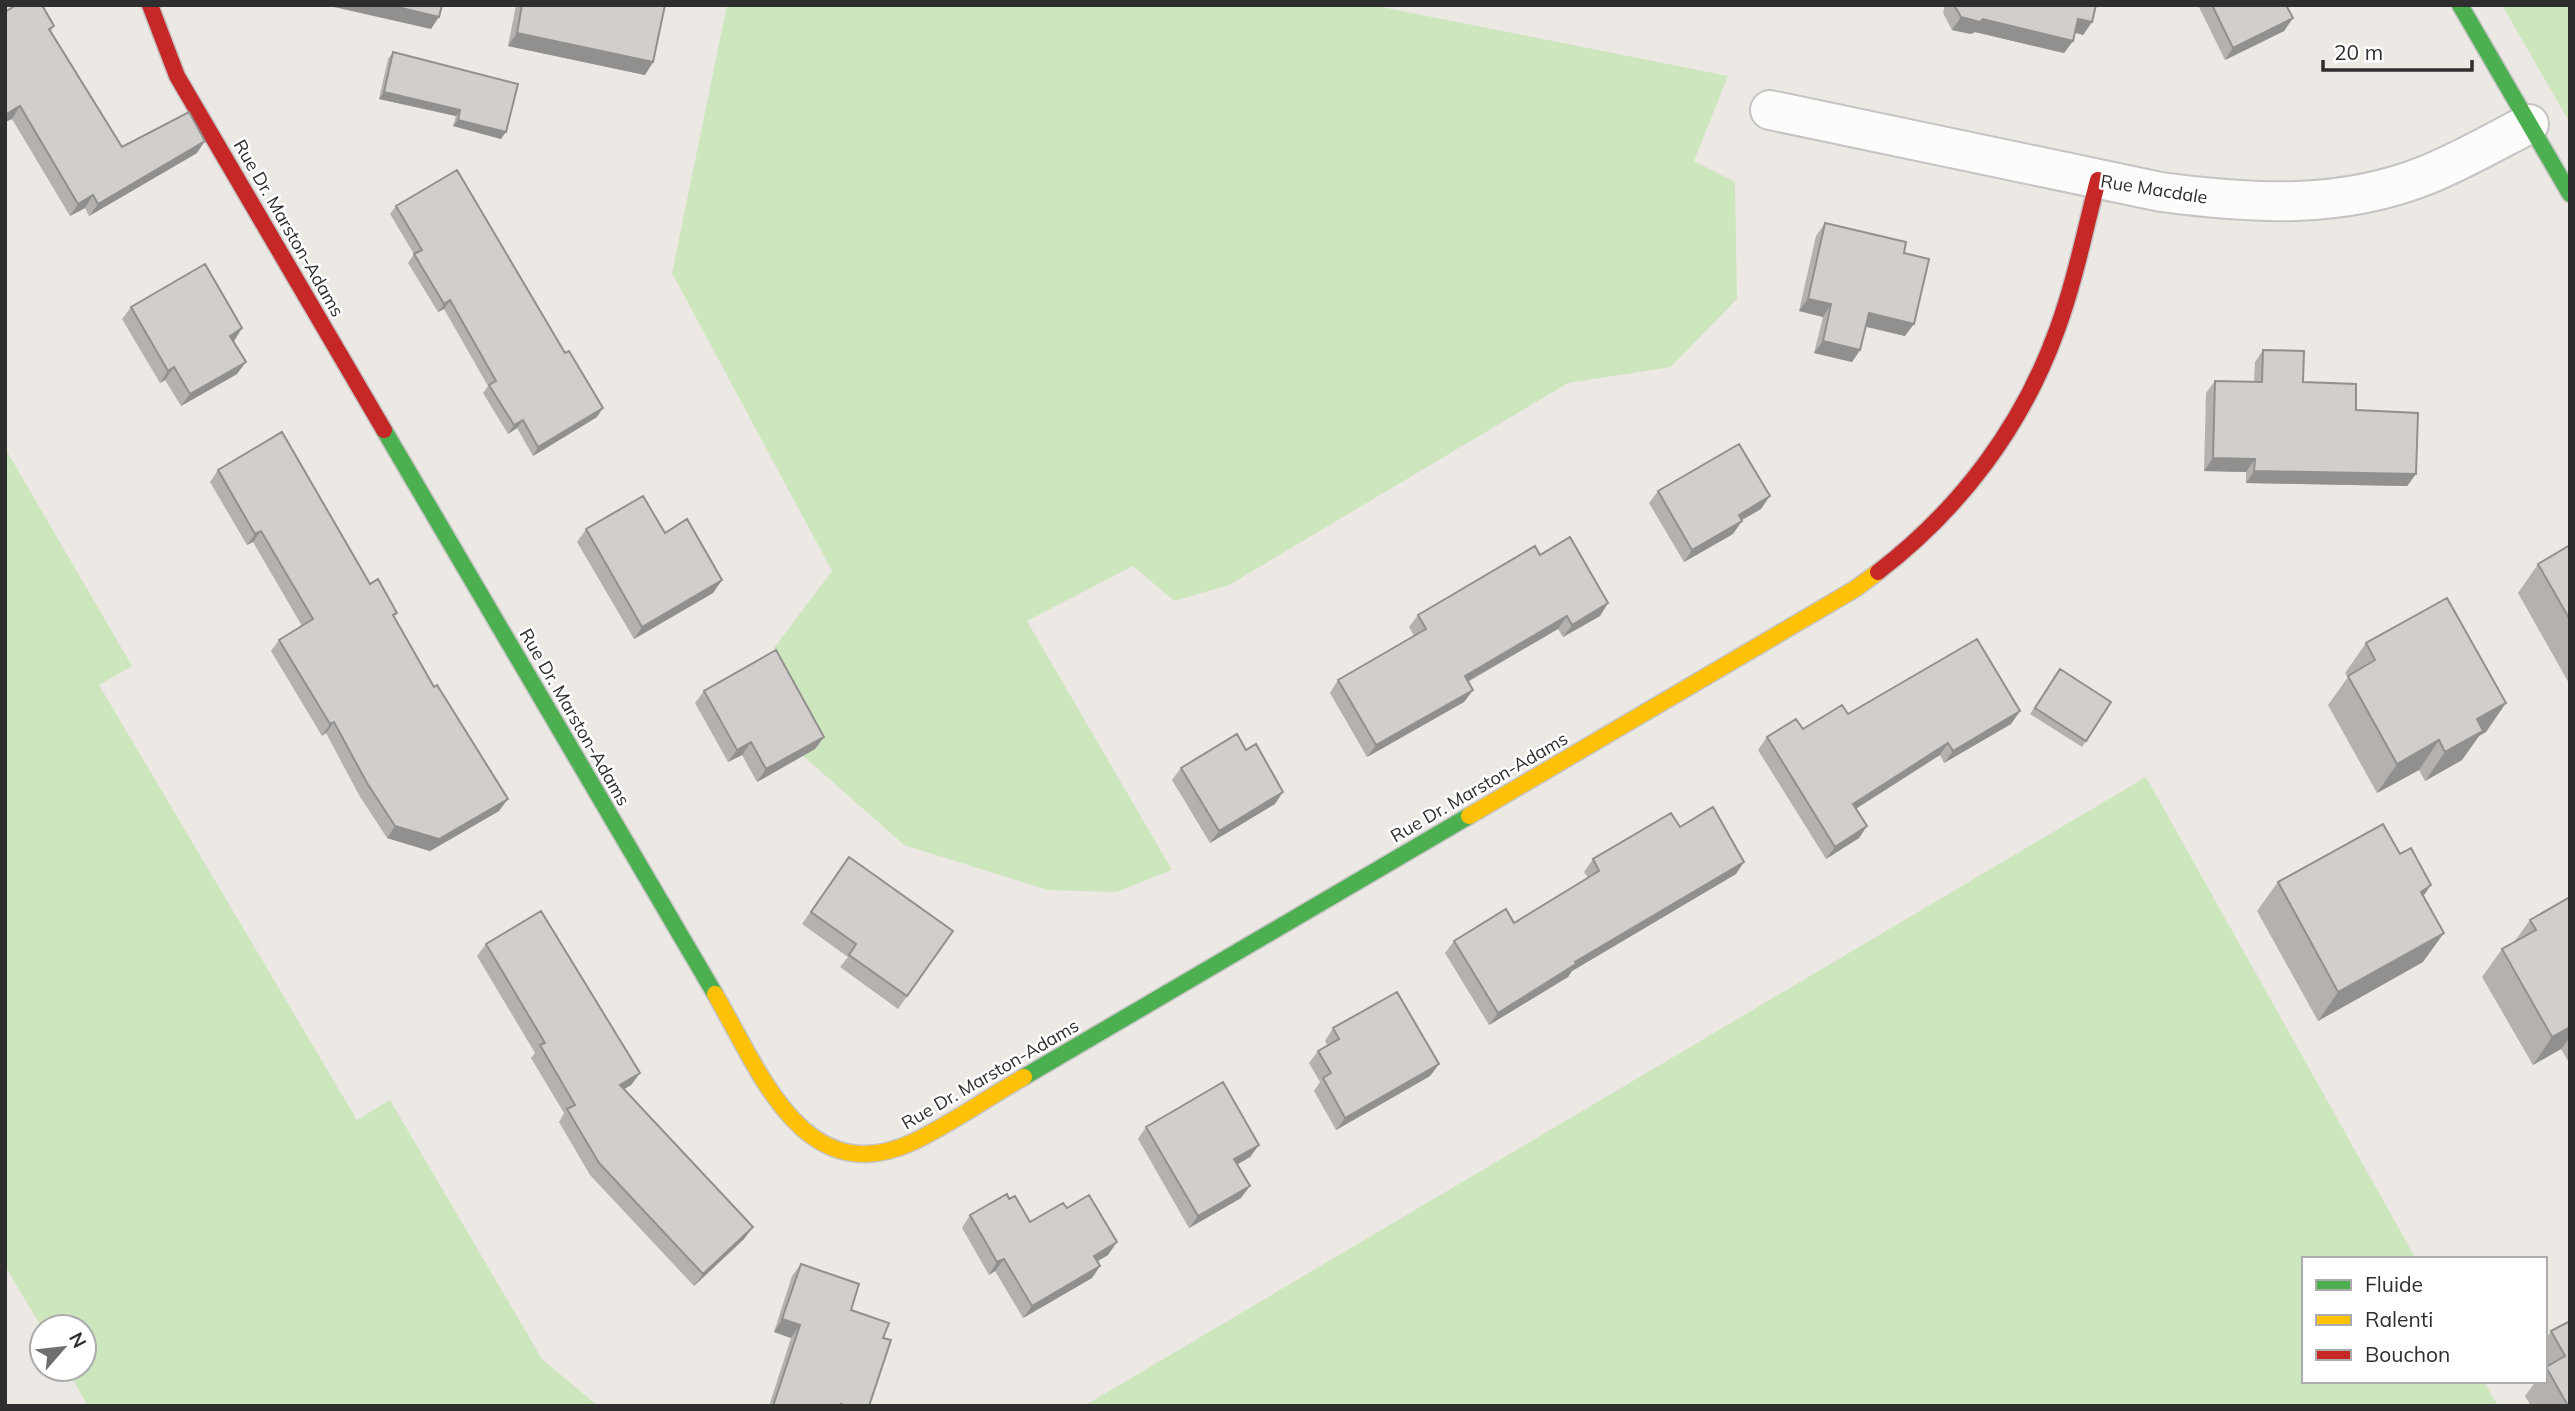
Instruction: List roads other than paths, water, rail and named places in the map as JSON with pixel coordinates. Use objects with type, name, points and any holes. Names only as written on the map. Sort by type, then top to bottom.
[{"type":"street","name":"Rue Dr. Marston-Adams","points":[[150,5],[177,76],[775,1097],[793,1124],[819,1144],[850,1155],[883,1154],[913,1142],[1856,589],[1906,552],[1961,498],[1992,459],[2025,406],[2051,347],[2098,180]]},
{"type":"street","points":[[2460,5],[2570,194]]},
{"type":"street","name":"Rue Macdale","points":[[1770,110],[2098,180],[2220,200],[2296,203],[2384,189],[2428,174],[2529,124]]}]
